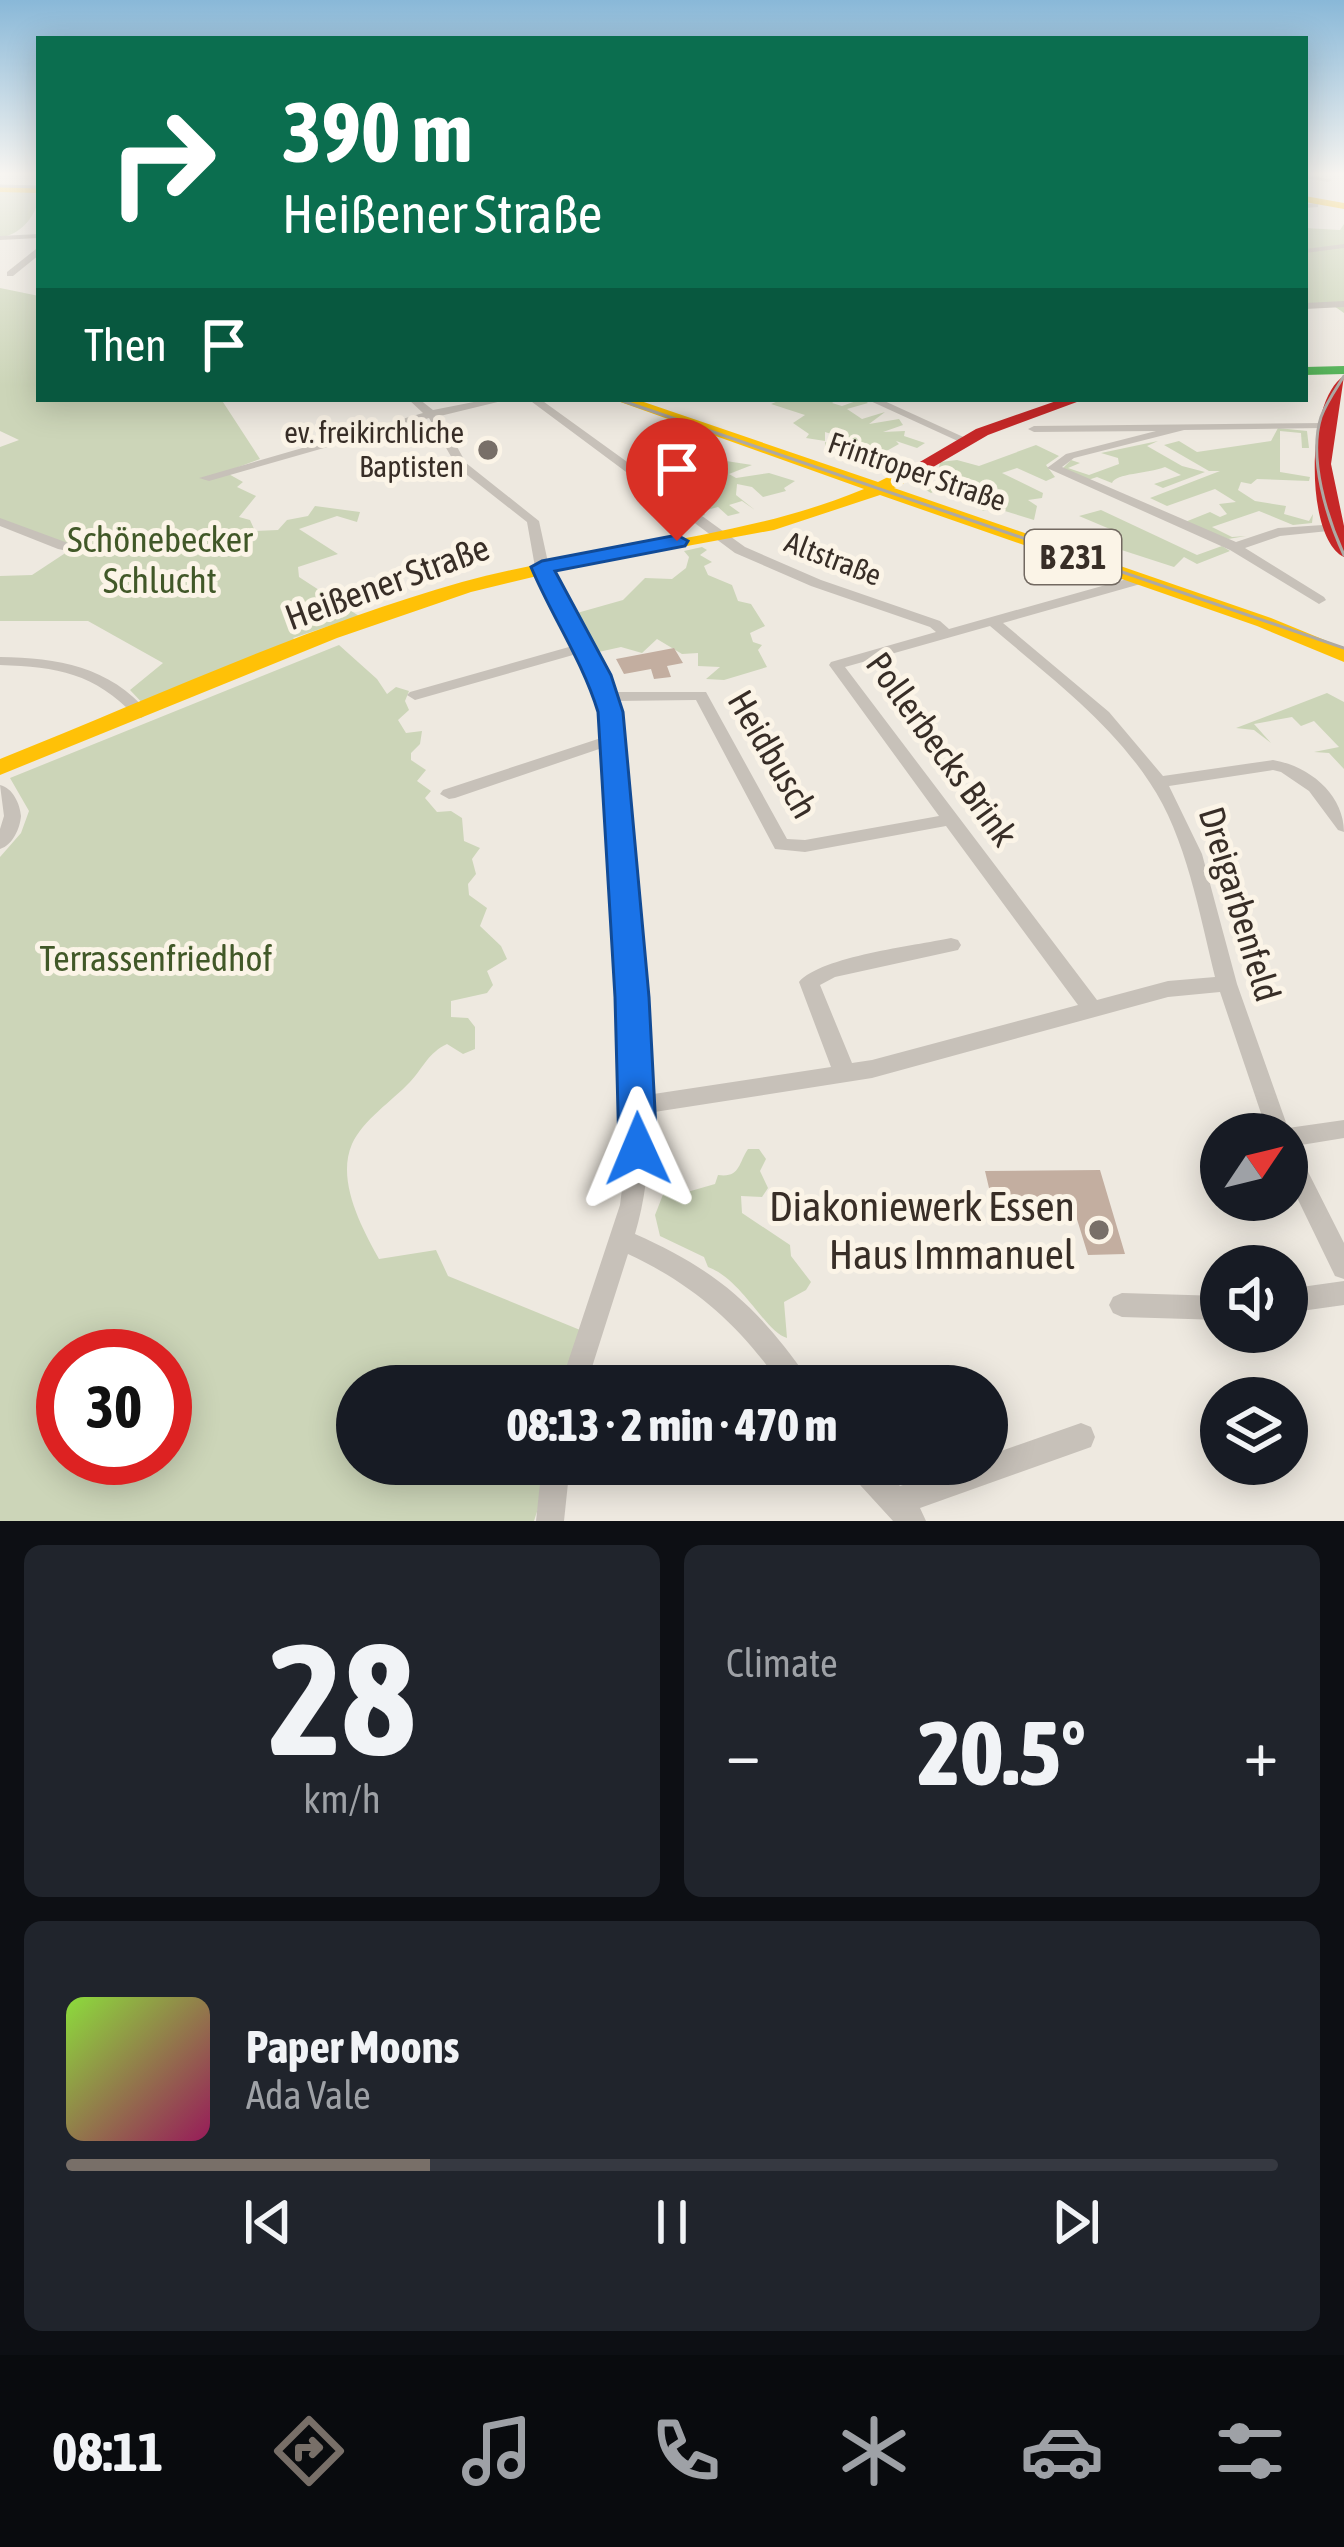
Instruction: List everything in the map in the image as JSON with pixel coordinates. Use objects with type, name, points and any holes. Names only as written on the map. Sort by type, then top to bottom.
[{"type":"street","points":[[1308,250],[1342,250]]},
{"type":"street","points":[[10,274],[36,253]]},
{"type":"street","points":[[1308,307],[1344,304]]},
{"type":"street","points":[[1308,371],[1344,370]]},
{"type":"street","points":[[417,402],[432,414],[457,461],[533,521],[542,567],[607,697],[638,1105],[636,1176],[580,1365]]},
{"type":"street","points":[[205,478],[490,402]]},
{"type":"street","name":"Altstraße","points":[[537,402],[712,534],[791,574],[944,632]]},
{"type":"street","name":"Frintroper Straße","points":[[628,402],[1264,622],[1344,656]]},
{"type":"street","points":[[878,402],[964,440]]},
{"type":"street","name":"Heißener Straße","points":[[0,768],[381,618],[542,567],[797,517],[882,491],[964,440],[1069,402]]},
{"type":"street","points":[[1319,600],[1234,547],[1054,470],[1061,459],[1184,427],[1335,403],[1334,526],[1344,551]]},
{"type":"street","points":[[1082,426],[1110,447]]},
{"type":"street","points":[[1034,429],[1184,427]]},
{"type":"street","points":[[846,480],[877,480],[923,467]]},
{"type":"street","points":[[0,522],[63,546]]},
{"type":"street","points":[[1234,547],[1278,532],[1334,526]]},
{"type":"street","name":"Pollerbecks Brink","points":[[1093,1010],[836,668],[841,661],[1139,580]]},
{"type":"street","name":"Dreigarbenfeld","points":[[991,620],[1103,716],[1159,782],[1193,854],[1227,984],[1275,1113]]},
{"type":"street","name":"Frintroper Straße","points":[[1264,622],[1344,642]]},
{"type":"street","points":[[415,695],[582,648]]},
{"type":"street","points":[[0,661],[88,672],[114,684],[141,713]]},
{"type":"street","name":"Heidbusch","points":[[607,697],[701,694],[781,844],[805,846],[951,819]]},
{"type":"street","points":[[449,794],[613,739]]},
{"type":"street","points":[[1159,782],[1273,765],[1290,767],[1305,776],[1344,826]]},
{"type":"street","points":[[0,790],[14,811],[9,831],[0,842]]},
{"type":"street","points":[[845,1074],[809,982],[830,971],[951,945]]},
{"type":"street","points":[[638,1105],[845,1074],[1186,985],[1227,984]]},
{"type":"street","points":[[1308,1133],[1344,1129]]},
{"type":"street","points":[[1308,1196],[1344,1268]]},
{"type":"street","points":[[621,1239],[666,1258],[728,1298],[781,1365]]},
{"type":"street","points":[[1308,1298],[1344,1293]]},
{"type":"street","points":[[1121,1305],[1200,1307]]},
{"type":"street","points":[[879,1485],[903,1512],[1082,1437]]},
{"type":"street","points":[[550,1521],[554,1485]]},
{"type":"green space","points":[[1308,244],[1344,244],[1344,313],[1334,306],[1308,306]]},
{"type":"green space","name":"Schönebecker Schlucht","points":[[0,288],[36,295],[36,402],[223,402],[260,459],[225,472],[243,482],[237,487],[256,496],[239,517],[250,520],[255,531],[278,530],[287,520],[308,516],[315,506],[360,512],[357,522],[337,516],[299,529],[338,554],[298,567],[299,577],[359,616],[293,638],[302,646],[148,709],[130,690],[163,663],[88,621],[0,621],[0,576],[32,575],[73,548],[0,520],[0,447],[19,440],[0,431]]},
{"type":"green space","points":[[866,402],[847,409],[862,419],[885,412],[869,424],[899,419],[903,425],[883,432],[905,431],[904,436],[925,443],[917,448],[896,441],[899,444],[883,453],[867,449],[859,455],[875,460],[870,464],[850,458],[847,450],[825,452],[825,442],[837,447],[854,441],[825,432],[825,441],[806,438],[809,434],[793,423],[805,415],[771,404]]},
{"type":"green space","points":[[1278,428],[1307,431],[1309,448],[1302,448],[1301,433],[1280,431],[1280,472],[1310,477],[1309,481],[1257,479],[1251,484],[1241,482],[1238,490],[1255,501],[1286,506],[1284,514],[1309,521],[1313,514],[1312,523],[1293,525],[1259,511],[1212,527],[1232,537],[1246,536],[1228,539],[1185,522],[1210,512],[1220,517],[1227,514],[1219,504],[1236,502],[1215,489],[1167,506],[1150,498],[1220,471],[1209,471],[1164,445],[1179,441],[1197,452],[1271,441]]},
{"type":"green space","points":[[1158,441],[1147,446],[1182,466],[1205,472],[1163,488],[1154,484],[1181,475],[1165,467],[1119,477],[1112,483],[1097,477],[1085,481],[1061,470],[1071,460],[1080,463],[1068,468],[1089,475],[1119,464],[1118,458],[1101,453]]},
{"type":"green space","points":[[1036,445],[1059,456],[1046,465],[1055,477],[1046,481],[1017,468],[1002,473],[1043,493],[1042,498],[1028,500],[1037,506],[1034,520],[995,508],[982,511],[1002,492],[926,490],[953,476],[928,472],[939,468],[940,462],[957,460],[979,466]]},
{"type":"green space","points":[[720,452],[707,458],[752,465],[729,474],[736,478],[769,473],[795,481],[786,491],[763,497],[752,487],[737,484],[736,495],[755,510],[742,501],[729,505],[740,513],[728,516],[718,507],[699,517],[679,502],[698,496],[689,502],[696,507],[711,504],[701,494],[708,491],[669,467]]},
{"type":"green space","points":[[1101,510],[1197,555],[1222,546],[1230,551],[1197,564],[1184,557],[1174,567],[1103,544],[1117,532],[1079,516]]},
{"type":"green space","points":[[707,550],[700,555],[712,562],[704,566],[708,575],[732,585],[738,601],[751,604],[765,626],[750,633],[753,642],[762,645],[758,650],[767,667],[724,680],[706,679],[720,667],[698,666],[698,653],[682,654],[657,639],[642,653],[621,647],[594,653],[577,613],[623,600],[645,578],[672,579],[686,568],[689,557],[684,551]]},
{"type":"green space","name":"Terrassenfriedhof","points":[[339,645],[387,694],[396,687],[409,691],[405,701],[409,710],[398,720],[406,733],[422,731],[420,744],[411,753],[411,760],[426,770],[417,781],[431,791],[425,798],[437,812],[451,811],[462,818],[464,841],[480,848],[472,859],[476,874],[468,884],[469,895],[487,908],[480,926],[507,959],[487,971],[493,985],[487,993],[451,1001],[451,1017],[468,1018],[475,1027],[475,1049],[463,1054],[447,1044],[441,1048],[357,1135],[347,1173],[353,1204],[379,1259],[436,1250],[448,1276],[585,1332],[575,1365],[336,1365],[336,1485],[546,1485],[534,1521],[0,1521],[0,857],[21,833],[29,811],[10,778]]},
{"type":"green space","points":[[1327,693],[1344,702],[1344,769],[1329,753],[1314,752],[1339,747],[1314,721],[1301,726],[1292,717],[1254,724],[1271,743],[1254,730],[1236,728]]},
{"type":"green space","points":[[748,1149],[759,1149],[766,1159],[760,1171],[768,1188],[762,1197],[741,1196],[742,1213],[790,1245],[791,1256],[811,1282],[784,1302],[787,1338],[732,1283],[708,1267],[704,1257],[660,1236],[655,1215],[664,1192],[670,1197],[715,1184],[718,1175],[738,1169]]},
{"type":"building","points":[[674,648],[683,663],[667,666],[671,677],[654,679],[651,669],[624,674],[616,659]]},
{"type":"building","name":"Diakoniewerk Essen Haus Immanuel","points":[[1100,1170],[1125,1254],[1088,1255],[1072,1203],[993,1205],[985,1171]]},
{"type":"tram line","points":[[1344,376],[1321,417],[1317,451],[1326,506],[1344,555]]},
{"type":"tram line","points":[[626,402],[1344,648]]},
{"type":"traffic: fast","points":[[1308,371],[1344,370]]},
{"type":"traffic: slow","points":[[629,402],[1264,622],[1344,656]]},
{"type":"traffic: slow","points":[[0,768],[330,634],[464,588],[579,560],[774,524],[867,495],[910,473]]},
{"type":"traffic: jam","points":[[1344,381],[1326,422],[1322,464],[1329,508],[1344,551]]},
{"type":"traffic: jam","points":[[910,473],[982,432],[1068,402]]},
{"type":"place","name":"ev. freikirchliche Baptisten","points":[[488,450]]},
{"type":"place","name":"Diakoniewerk Essen Haus Immanuel","points":[[1099,1230]]},
{"type":"route","points":[[638,1149],[632,997],[610,712],[599,675],[559,607],[542,567],[677,541]]}]
